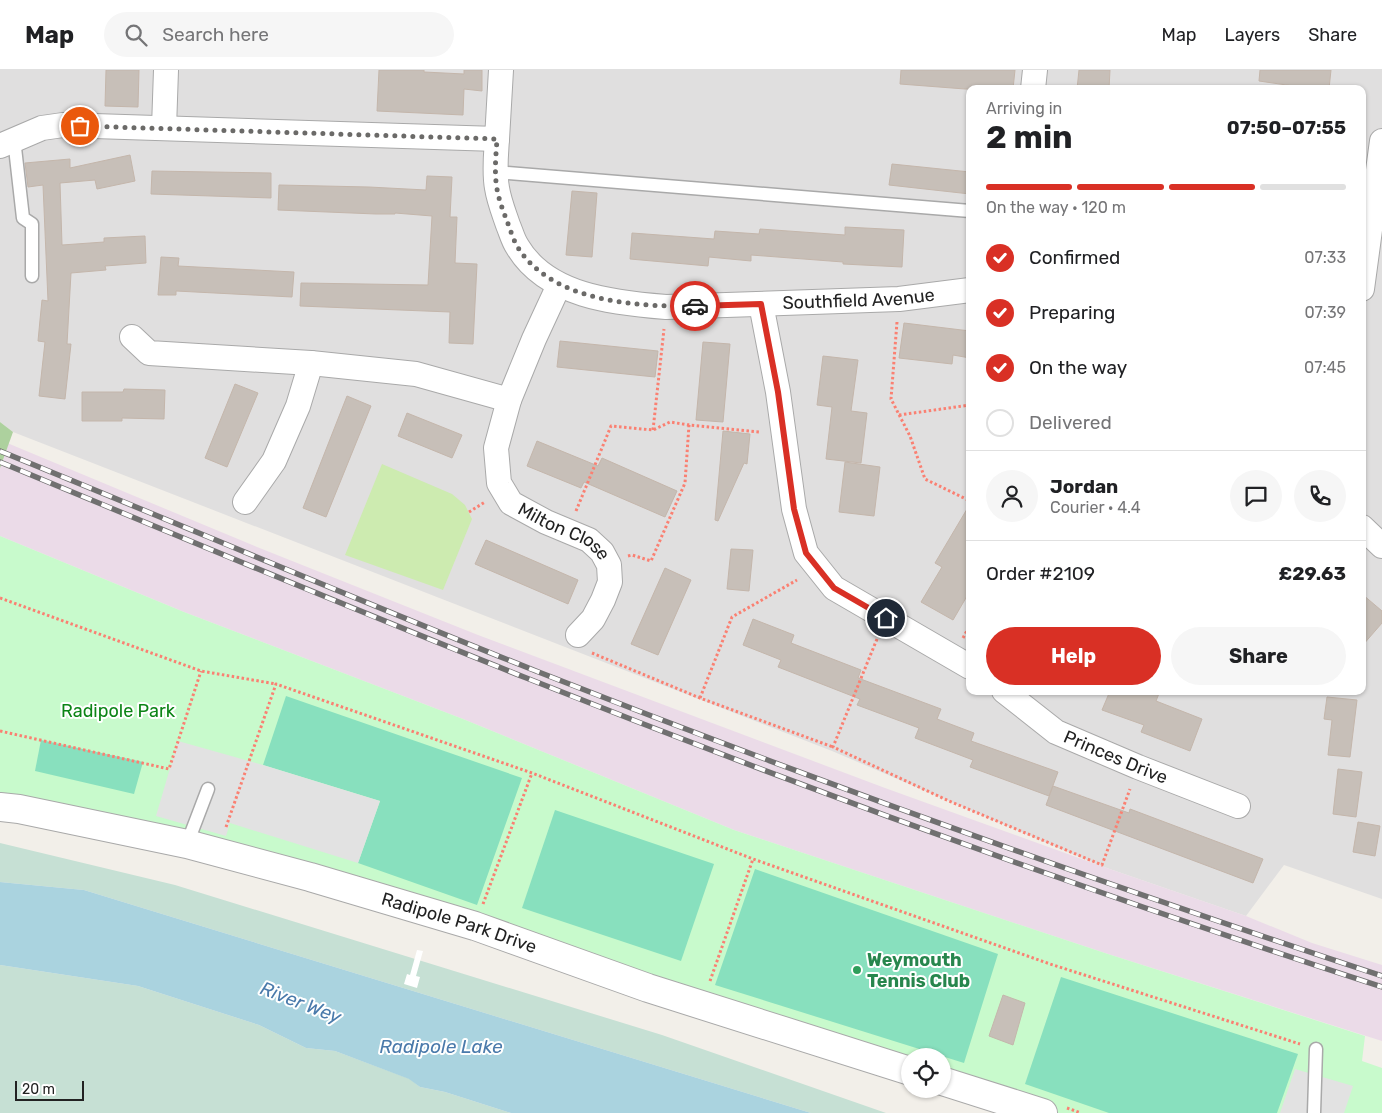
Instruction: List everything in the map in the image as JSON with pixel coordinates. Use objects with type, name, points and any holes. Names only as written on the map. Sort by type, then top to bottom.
[{"type":"street","points":[[164,128],[166,70]]},
{"type":"street","name":"Southfield Avenue","points":[[501,70],[496,172],[497,188],[502,208],[517,246],[534,268],[559,285],[588,295],[630,304],[666,306],[899,299],[966,291]]},
{"type":"street","points":[[1034,85],[1035,70]]},
{"type":"street","points":[[7,143],[42,128],[63,125],[497,139]]},
{"type":"street","points":[[1366,270],[1376,223],[1382,142]]},
{"type":"street","name":"Milton Close","points":[[559,285],[509,400],[496,448],[499,483],[511,503],[546,522],[589,540],[602,552],[610,565],[610,582],[603,600],[593,619],[578,634]]},
{"type":"street","points":[[761,304],[778,392],[794,509],[806,553],[834,588],[966,665]]},
{"type":"street","points":[[132,337],[149,353],[186,357],[311,363],[416,374],[509,400]]},
{"type":"street","points":[[245,502],[274,461],[298,406],[311,363]]},
{"type":"street","points":[[1366,531],[1382,546]]},
{"type":"street","name":"Princes Drive","points":[[1009,695],[1056,732],[1138,767],[1238,806]]},
{"type":"street","name":"Radipole Park Drive","points":[[0,807],[19,809],[188,844],[310,877],[475,926],[648,988],[901,1068]]},
{"type":"street","points":[[951,1084],[1043,1113]]},
{"type":"lane","points":[[7,143],[23,218],[32,224],[32,276]]},
{"type":"lane","points":[[496,172],[966,211]]},
{"type":"lane","points":[[188,844],[208,789]]},
{"type":"lane","points":[[1314,1113],[1316,1049]]},
{"type":"path","points":[[899,299],[891,399],[910,436],[925,478],[966,499]]},
{"type":"path","points":[[653,430],[666,306]]},
{"type":"path","points":[[899,415],[966,407]]},
{"type":"path","points":[[568,530],[611,426],[653,430],[670,422],[783,434]]},
{"type":"path","points":[[610,565],[632,554],[651,561],[685,483],[689,424]]},
{"type":"path","points":[[700,698],[732,617],[818,568]]},
{"type":"path","points":[[0,598],[201,671],[276,684],[532,773],[753,859],[1050,964],[1316,1049]]},
{"type":"path","points":[[833,747],[886,618]]},
{"type":"path","points":[[578,634],[592,653],[700,698],[833,747],[949,801],[1102,864],[1138,767]]},
{"type":"path","points":[[0,731],[169,770],[201,671]]},
{"type":"path","points":[[226,826],[276,684]]},
{"type":"path","points":[[480,912],[532,773]]},
{"type":"path","points":[[709,983],[753,859]]},
{"type":"shaded area","points":[[0,70],[1382,70],[1382,899],[1284,865],[1246,916],[1101,866],[832,751],[13,432],[0,422]]},
{"type":"shaded area","points":[[0,440],[257,547],[478,635],[885,788],[1246,916],[1312,943],[1382,965],[1382,1041],[1108,954],[734,830],[463,719],[184,612],[0,536]]},
{"type":"shaded area","points":[[178,741],[380,801],[358,863],[230,823],[226,836],[156,816]]},
{"type":"shaded area","points":[[1295,1069],[1353,1086],[1344,1113],[1280,1113]]},
{"type":"green space","points":[[0,422],[13,432],[0,468]]},
{"type":"green space","points":[[382,464],[452,494],[465,505],[472,519],[443,590],[345,555]]},
{"type":"green space","name":"Radipole Park","points":[[0,536],[184,612],[463,719],[734,830],[1108,954],[1365,1036],[1362,1061],[1382,1068],[1382,1113],[1043,1113],[951,1084],[951,1048],[901,1048],[901,1068],[475,926],[0,807]]},
{"type":"green space","points":[[286,696],[522,778],[477,905],[358,863],[380,801],[263,765]]},
{"type":"green space","points":[[41,740],[143,762],[134,794],[35,771]]},
{"type":"green space","points":[[555,810],[714,864],[681,961],[522,908]]},
{"type":"green space","points":[[0,843],[175,885],[662,1035],[886,1113],[811,1113],[84,890],[0,882]]},
{"type":"green space","name":"Weymouth Tennis Club","points":[[755,869],[998,954],[964,1063],[951,1059],[951,1048],[916,1048],[715,985]]},
{"type":"green space","points":[[0,965],[138,986],[259,1025],[306,1048],[335,1051],[410,1079],[420,1087],[445,1092],[511,1113],[0,1113]]},
{"type":"green space","points":[[1061,977],[1298,1054],[1277,1113],[1109,1113],[1025,1084]]},
{"type":"water","name":"Radipole Lake","points":[[0,882],[84,890],[811,1113],[511,1113],[445,1092],[420,1087],[409,1079],[335,1051],[306,1048],[259,1025],[138,986],[0,965]]},
{"type":"pier","points":[[417,950],[423,951],[416,976],[420,977],[417,988],[404,984],[407,974],[410,975]]},
{"type":"building","points":[[106,70],[139,70],[138,107],[105,106]]},
{"type":"building","points":[[379,70],[424,70],[424,72],[464,74],[464,70],[482,70],[482,91],[464,89],[463,115],[377,111]]},
{"type":"building","points":[[901,70],[1015,70],[1013,85],[966,85],[965,89],[900,84]]},
{"type":"building","points":[[1079,70],[1110,70],[1109,85],[1077,85]]},
{"type":"building","points":[[1260,70],[1331,70],[1329,85],[1286,85],[1259,81]]},
{"type":"building","points":[[130,155],[135,181],[97,189],[95,180],[60,183],[62,245],[104,242],[104,238],[145,236],[146,263],[105,266],[106,270],[71,273],[67,344],[71,344],[65,399],[39,396],[45,342],[38,341],[42,300],[48,301],[43,185],[28,187],[25,163],[70,159],[70,168]]},
{"type":"building","points":[[892,164],[966,172],[966,194],[889,185]]},
{"type":"building","points":[[152,171],[271,173],[271,198],[151,194]]},
{"type":"building","points":[[427,176],[452,177],[450,217],[457,217],[455,263],[477,264],[473,344],[449,343],[450,312],[300,306],[301,283],[428,285],[432,216],[395,213],[278,210],[279,185],[426,190]]},
{"type":"building","points":[[572,191],[597,193],[592,257],[566,255]]},
{"type":"building","points":[[845,227],[904,230],[902,267],[843,264],[843,262],[751,255],[751,261],[709,257],[708,266],[630,259],[632,233],[714,239],[715,231],[759,234],[760,229],[845,235]]},
{"type":"building","points":[[161,257],[179,258],[178,266],[294,272],[292,297],[176,291],[176,295],[158,295]]},
{"type":"building","points":[[904,323],[966,331],[966,357],[953,355],[952,364],[899,358]]},
{"type":"building","points":[[560,341],[658,351],[655,377],[557,367]]},
{"type":"building","points":[[703,342],[730,344],[723,422],[696,420]]},
{"type":"building","points":[[823,356],[858,360],[851,411],[867,413],[861,463],[826,459],[832,407],[817,405]]},
{"type":"building","points":[[235,384],[258,393],[227,467],[205,458]]},
{"type":"building","points":[[124,389],[165,390],[164,419],[122,418],[122,421],[82,421],[82,392],[123,392]]},
{"type":"building","points":[[347,396],[371,406],[326,517],[303,508]]},
{"type":"building","points":[[407,413],[462,435],[452,458],[398,436]]},
{"type":"building","points":[[723,431],[750,434],[747,464],[744,463],[718,521],[715,520]]},
{"type":"building","points":[[537,441],[598,466],[602,458],[677,491],[665,517],[584,482],[581,488],[527,466]]},
{"type":"building","points":[[845,462],[880,467],[874,516],[839,512]]},
{"type":"building","points":[[966,511],[966,598],[953,620],[921,602],[942,567],[935,563]]},
{"type":"building","points":[[486,540],[578,580],[568,604],[475,564]]},
{"type":"building","points":[[731,549],[753,550],[749,591],[727,589]]},
{"type":"building","points":[[665,568],[691,580],[658,655],[631,644]]},
{"type":"building","points":[[1366,597],[1382,611],[1382,623],[1366,641]]},
{"type":"building","points":[[753,619],[794,635],[791,643],[861,670],[858,678],[941,709],[937,719],[974,733],[971,741],[1058,772],[1049,796],[970,767],[973,760],[915,738],[919,728],[857,705],[860,699],[778,667],[781,660],[743,645]]},
{"type":"building","points":[[1108,695],[1158,695],[1156,701],[1202,719],[1190,751],[1141,732],[1144,725],[1102,710]]},
{"type":"building","points":[[1327,697],[1357,700],[1350,757],[1328,755],[1332,720],[1324,719]]},
{"type":"building","points":[[1338,769],[1362,772],[1356,817],[1333,814]]},
{"type":"building","points":[[1053,786],[1129,813],[1130,809],[1263,859],[1253,883],[1046,805]]},
{"type":"building","points":[[1358,822],[1380,826],[1375,856],[1353,852]]},
{"type":"building","points":[[1003,995],[1025,1003],[1013,1045],[989,1036]]},
{"type":"railway","points":[[0,451],[469,644],[746,752],[957,830],[1382,976]]},
{"type":"railway","points":[[0,462],[396,626],[740,761],[1060,878],[1382,987]]},
{"type":"way so far","points":[[80,126],[497,139],[497,188],[502,208],[517,246],[534,268],[559,285],[588,295],[630,304],[695,306]]},
{"type":"place","name":"Weymouth Tennis Club","points":[[857,970]]},
{"type":"route","points":[[695,306],[761,304],[778,392],[794,509],[806,553],[834,588],[886,618]]},
{"type":"water label","name":"River Wey","points":[[301,1002]]}]
